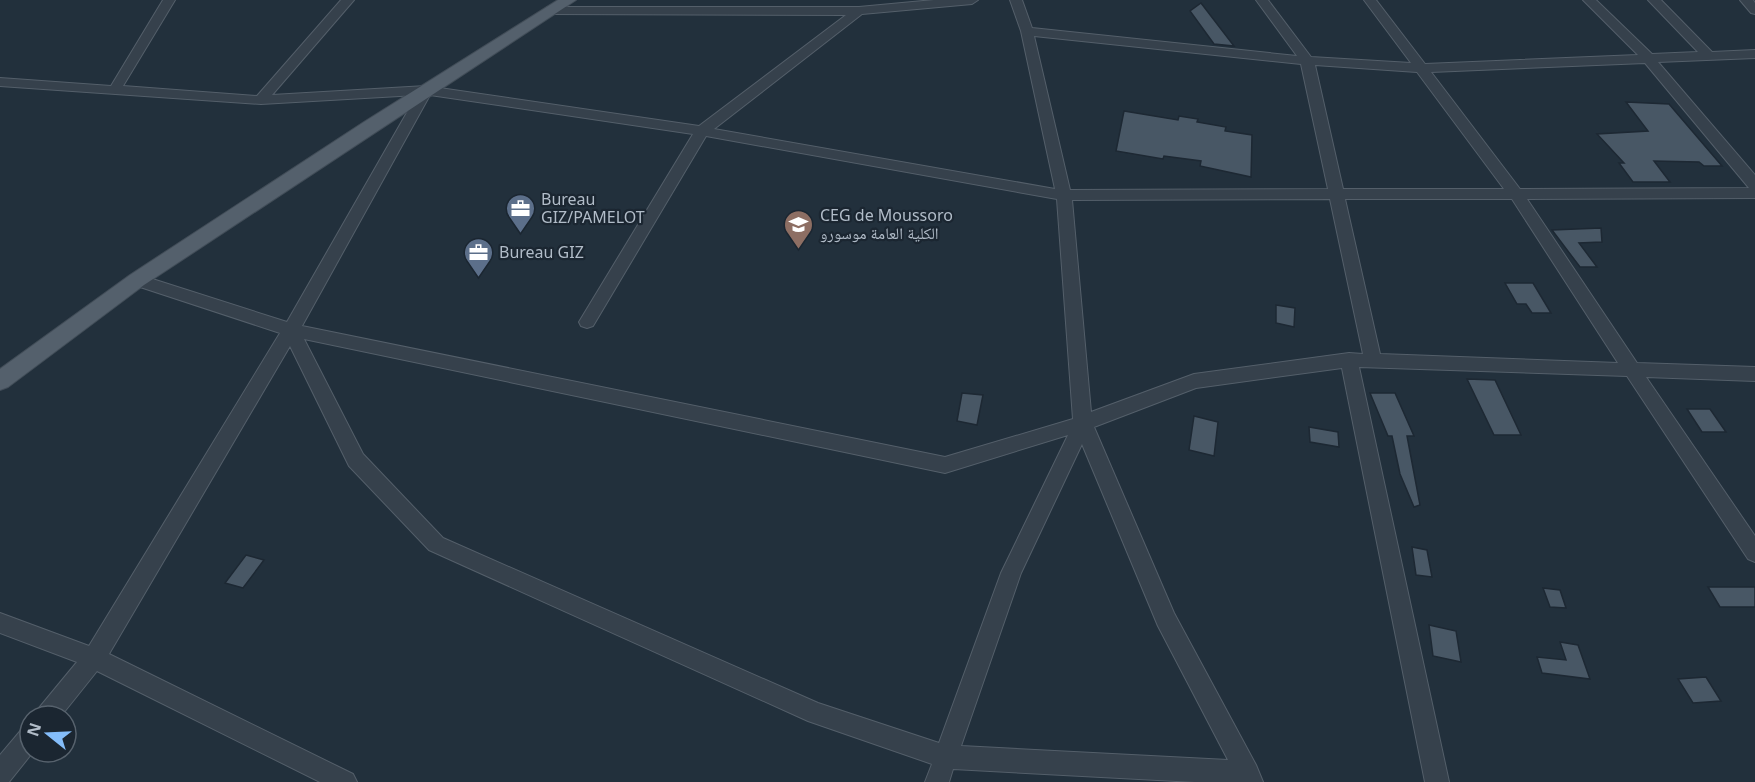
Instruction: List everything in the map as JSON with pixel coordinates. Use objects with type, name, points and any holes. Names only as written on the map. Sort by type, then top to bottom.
[{"type":"main road","points":[[0,381],[137,280],[426,90],[568,0]]},
{"type":"street","points":[[114,91],[169,0]]},
{"type":"street","points":[[261,100],[348,0]]},
{"type":"street","points":[[551,10],[859,11],[972,0]]},
{"type":"street","points":[[1016,0],[1027,32],[1064,195],[1083,423],[1166,619],[1250,778]]},
{"type":"street","points":[[1262,0],[1307,61],[1373,360]]},
{"type":"street","points":[[1370,0],[1517,195],[1755,553]]},
{"type":"street","points":[[1589,0],[1648,58],[1755,185]]},
{"type":"street","points":[[1654,0],[1709,56]]},
{"type":"street","points":[[1746,0],[1755,10]]},
{"type":"street","points":[[587,322],[702,131],[859,11]]},
{"type":"street","points":[[1027,32],[1307,61],[1422,69],[1755,54]]},
{"type":"street","points":[[0,82],[261,100],[426,90],[702,131],[1064,195],[1517,195],[1755,192]]},
{"type":"street","points":[[57,704],[94,658],[291,330],[426,90]]},
{"type":"street","points":[[137,280],[291,330],[945,465],[1083,423],[1194,381],[1349,360],[1755,374]]},
{"type":"street","points":[[291,330],[356,460],[436,544],[816,713],[945,757],[1250,778]]},
{"type":"street","points":[[1349,360],[1437,782]]},
{"type":"street","points":[[937,782],[1011,573],[1083,423]]},
{"type":"street","points":[[0,623],[94,658],[345,782]]},
{"type":"street","points":[[0,774],[18,752]]},
{"type":"building","points":[[1201,3],[1234,46],[1214,44],[1190,11]]},
{"type":"building","points":[[1626,102],[1669,104],[1722,166],[1704,166],[1699,162],[1654,161],[1670,182],[1633,182],[1619,163],[1624,163],[1597,134],[1648,131]]},
{"type":"building","points":[[1124,111],[1178,120],[1179,116],[1198,119],[1197,122],[1226,127],[1225,131],[1252,135],[1251,177],[1200,166],[1201,161],[1164,156],[1163,159],[1116,151]]},
{"type":"building","points":[[1601,228],[1602,242],[1579,243],[1597,267],[1580,267],[1552,230]]},
{"type":"building","points":[[1505,283],[1533,283],[1551,313],[1532,313],[1526,304],[1517,304]]},
{"type":"building","points":[[1276,305],[1295,308],[1294,327],[1276,323]]},
{"type":"building","points":[[1467,379],[1495,380],[1521,435],[1494,435]]},
{"type":"building","points":[[962,393],[983,395],[977,425],[957,421]]},
{"type":"building","points":[[1370,393],[1395,393],[1414,436],[1407,436],[1420,505],[1414,507],[1400,474],[1392,436],[1388,436]]},
{"type":"building","points":[[1687,409],[1710,409],[1726,432],[1702,432]]},
{"type":"building","points":[[1194,416],[1218,422],[1214,456],[1189,450]]},
{"type":"building","points":[[1309,427],[1338,432],[1339,447],[1310,442]]},
{"type":"building","points":[[1412,547],[1427,550],[1432,577],[1416,575]]},
{"type":"building","points":[[246,555],[264,560],[243,588],[225,583]]},
{"type":"building","points":[[1708,587],[1755,587],[1755,607],[1720,607]]},
{"type":"building","points":[[1543,588],[1560,590],[1566,608],[1550,607]]},
{"type":"building","points":[[1429,625],[1456,631],[1461,662],[1433,656]]},
{"type":"building","points":[[1560,642],[1578,645],[1590,679],[1542,673],[1537,657],[1566,660]]},
{"type":"building","points":[[1706,677],[1721,701],[1693,703],[1678,679]]},
{"type":"place","name":"Bureau GIZ/PAMELOT","points":[[520,234]]},
{"type":"place","name":"CEG de Moussoro الكلية العامة موسورو","points":[[799,250]]},
{"type":"place","name":"Bureau GIZ","points":[[478,278]]}]
